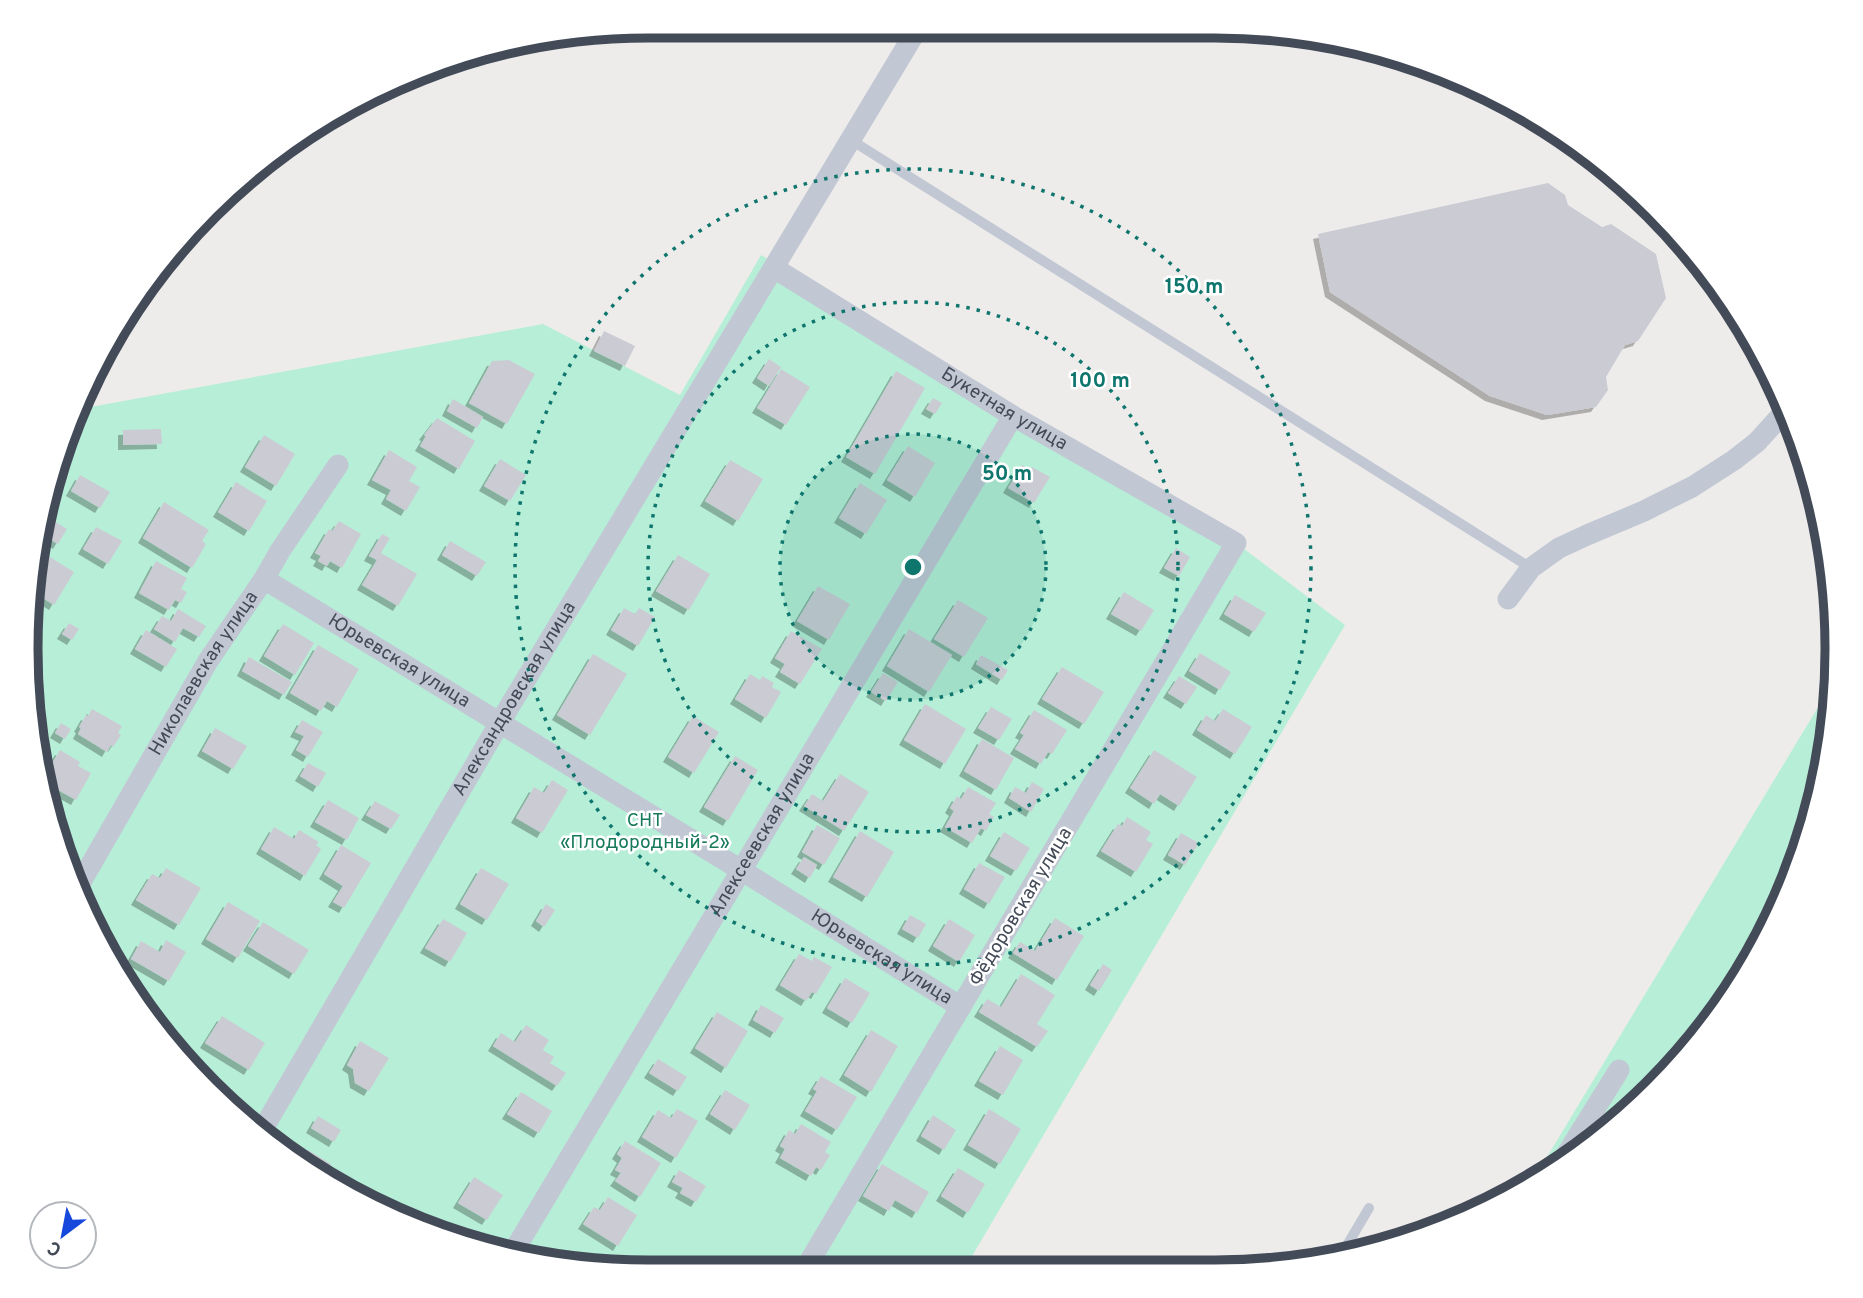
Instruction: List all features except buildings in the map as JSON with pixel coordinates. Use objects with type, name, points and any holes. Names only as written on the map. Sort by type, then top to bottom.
[{"type":"street","name":"Александровская улица","points":[[266,1124],[499,724],[912,38]]},
{"type":"street","name":"Букетная улица","points":[[774,268],[1013,416],[1236,543]]},
{"type":"street","name":"Алексеевская улица","points":[[517,1245],[1013,416]]},
{"type":"street","points":[[1508,599],[1531,568],[1559,548],[1692,487],[1757,442],[1779,418]]},
{"type":"street","name":"Николаевская улица","points":[[83,878],[208,661],[338,465]]},
{"type":"street","name":"Фёдоровская улица","points":[[810,1260],[1236,543]]},
{"type":"street","name":"Юрьевская улица","points":[[264,579],[961,1007]]},
{"type":"street","points":[[1575,1141],[1619,1070]]},
{"type":"lane","points":[[851,140],[1531,568]]},
{"type":"lane","points":[[1346,1245],[1369,1208]]},
{"type":"green space","name":"СНТ «Плодородный-2»","points":[[761,255],[1219,530],[1345,625],[970,1260],[649,1260],[569,1254],[491,1239],[415,1213],[379,1197],[310,1157],[277,1133],[217,1081],[190,1052],[141,988],[120,954],[101,919],[71,845],[50,768],[38,649],[50,530],[59,491],[88,407],[543,324],[680,395]]},
{"type":"green space","points":[[1822,701],[1813,768],[1804,807],[1778,883],[1743,954],[1698,1021],[1646,1081],[1586,1133],[1544,1163]]}]
